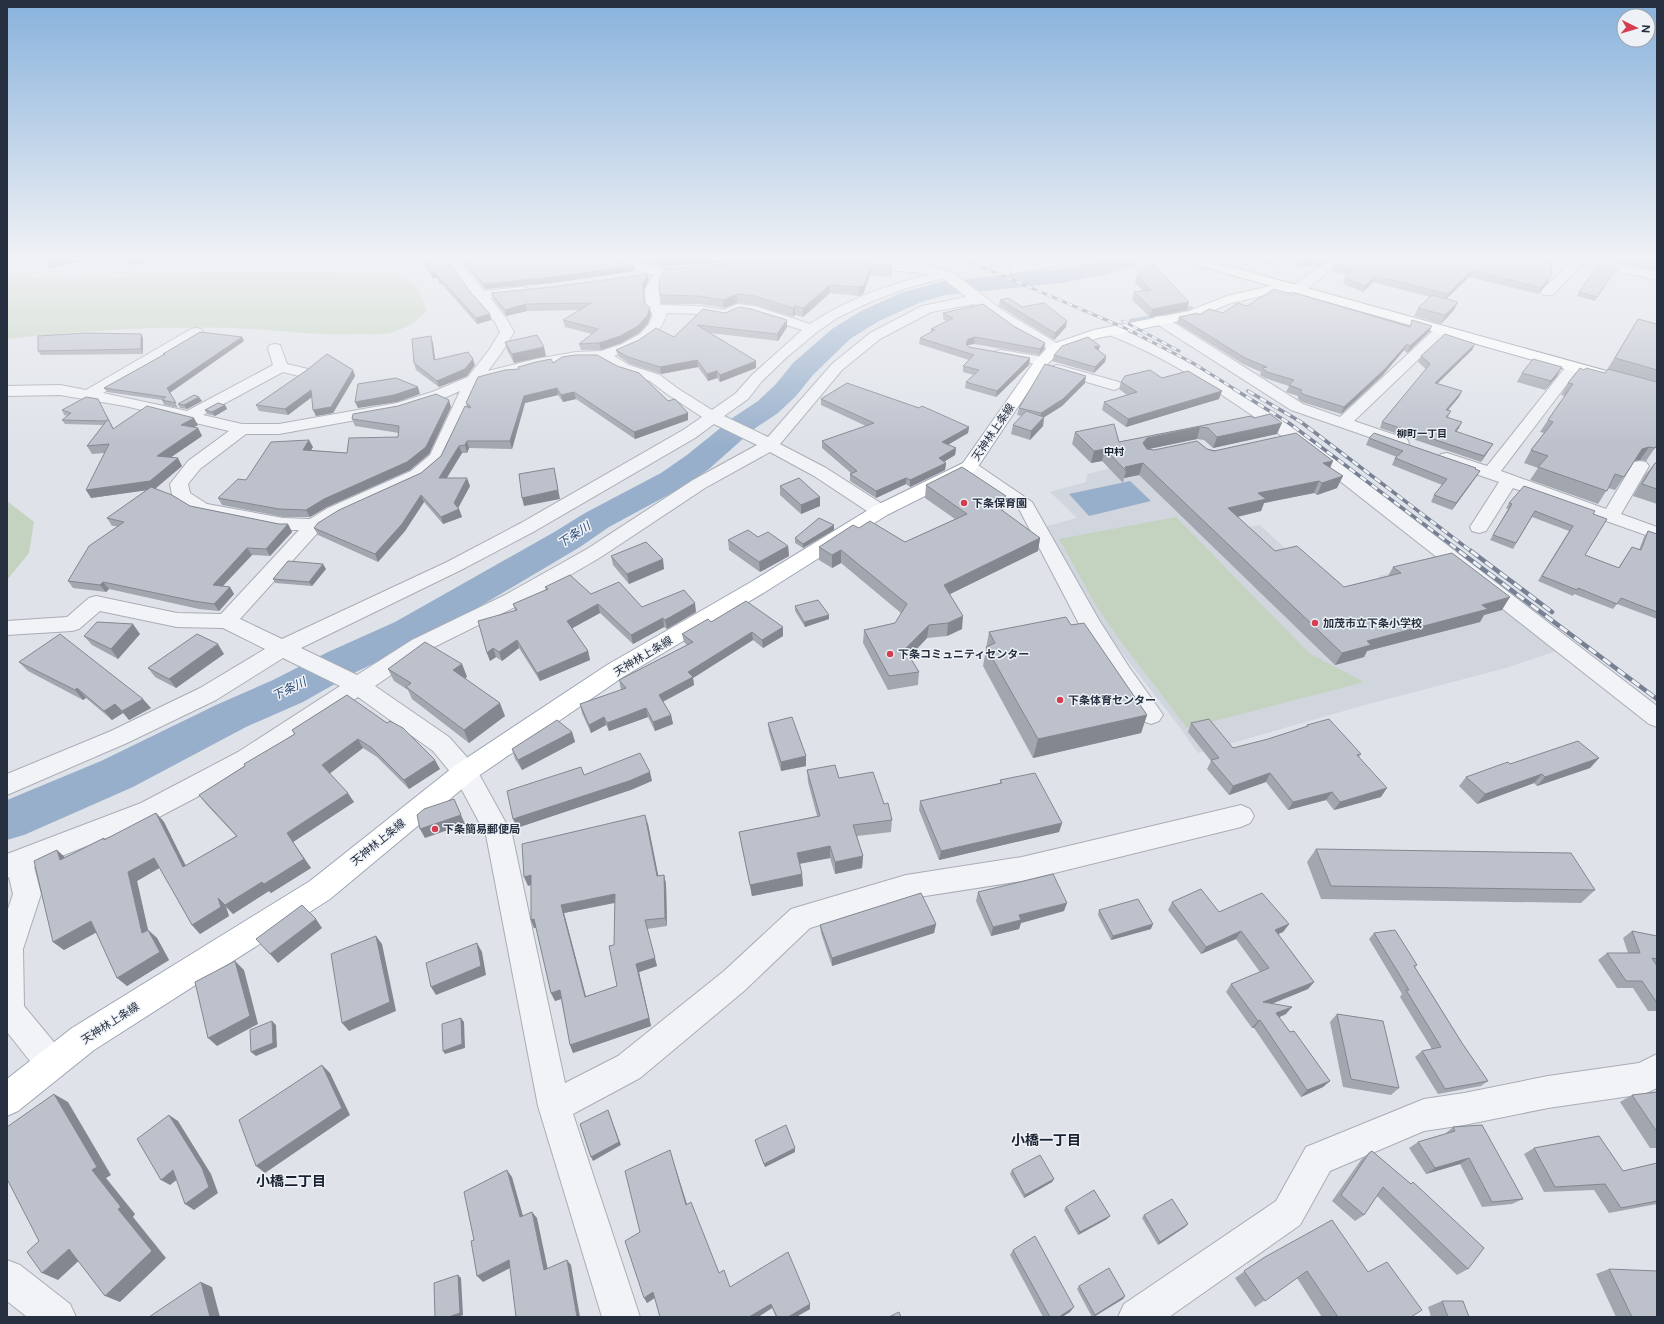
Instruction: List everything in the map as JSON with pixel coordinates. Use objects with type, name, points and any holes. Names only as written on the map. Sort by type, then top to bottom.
[{"type":"main road","name":"天神林上条線","points":[[7,1100],[83,1039],[320,890],[465,772],[615,671],[758,587],[880,510],[969,467],[1042,362],[1055,348],[1079,339],[1111,330],[1151,322]]},
{"type":"main road","points":[[1414,322],[1657,390]]},
{"type":"street","points":[[226,621],[314,525],[335,512],[417,475],[437,458],[473,380],[495,352],[507,332],[501,322]]},
{"type":"street","points":[[7,391],[60,390],[125,401],[242,429],[279,429],[400,407],[438,395],[473,380],[536,363],[576,356],[602,355],[627,347],[645,336],[656,325],[657,322]]},
{"type":"street","points":[[789,322],[812,329]]},
{"type":"street","points":[[7,785],[119,737],[208,694],[283,648],[447,570],[522,531],[689,434],[742,396],[757,378],[812,329],[822,322]]},
{"type":"street","points":[[52,1064],[9,1011],[9,949],[27,894],[13,864],[150,810],[248,759],[420,645],[512,600],[594,553],[699,484],[770,445],[837,367],[875,336],[902,322]]},
{"type":"street","points":[[1009,322],[1055,348]]},
{"type":"street","points":[[1163,322],[1296,407],[1491,473],[1657,533]]},
{"type":"street","points":[[1111,330],[1130,337],[1194,372],[1241,400],[1295,437],[1657,718]]},
{"type":"street","points":[[1343,423],[1442,330]]},
{"type":"street","points":[[88,395],[196,332]]},
{"type":"street","points":[[275,348],[281,367]]},
{"type":"street","points":[[989,352],[1042,362],[1114,385]]},
{"type":"street","points":[[602,355],[624,368],[655,378],[672,391],[713,417],[820,472],[880,510]]},
{"type":"street","points":[[189,416],[281,367],[303,372]]},
{"type":"street","points":[[1491,473],[1573,367]]},
{"type":"street","points":[[242,429],[194,465],[179,484],[182,495],[201,508],[283,524],[314,525]]},
{"type":"street","points":[[1272,442],[1295,437]]},
{"type":"street","points":[[1611,516],[1640,466]]},
{"type":"street","points":[[969,467],[1026,506],[1089,622],[1121,673],[1151,715]]},
{"type":"street","points":[[1479,526],[1509,480]]},
{"type":"street","points":[[7,628],[72,624],[96,603],[177,620],[226,621],[359,686],[441,744],[465,772],[499,834],[554,1106],[621,1317]]},
{"type":"street","points":[[554,1106],[628,1067],[734,981],[801,918],[906,887],[1022,869],[1241,816]]},
{"type":"street","points":[[1137,1317],[1288,1213],[1318,1159],[1424,1115],[1464,1109],[1548,1092],[1644,1078],[1657,1070]]},
{"type":"street","points":[[7,1278],[57,1317]]},
{"type":"shaded area","name":"加茂市立下条小学校","points":[[1128,464],[1240,528],[1260,525],[1336,595],[1383,582],[1378,576],[1449,560],[1562,649],[1506,668],[1365,705],[1198,753],[1112,640],[1088,605],[1053,542],[1047,526],[1077,518],[1050,492],[1086,482],[1087,474]]},
{"type":"green space","points":[[7,322],[413,322],[405,327],[383,334],[328,334],[245,329],[145,328],[90,331],[7,339]]},
{"type":"green space","points":[[7,501],[34,522],[29,553],[7,580]]},
{"type":"green space","points":[[1176,517],[1309,653],[1364,682],[1187,728],[1118,638],[1095,604],[1059,539]]},
{"type":"water","points":[[1130,481],[1151,501],[1089,516],[1069,494]]},
{"type":"building","points":[[570,322],[642,322],[638,326],[620,336],[599,343],[579,344],[598,329]]},
{"type":"building","points":[[690,322],[786,322],[777,334],[697,325],[756,361],[720,375],[717,371],[707,374],[697,360],[660,367],[628,357],[616,350],[639,340],[656,328],[674,337]]},
{"type":"building","points":[[945,322],[1008,322],[1045,343],[1040,349],[975,337],[968,339],[966,344],[969,347],[1030,358],[997,391],[966,382],[979,370],[963,366],[974,355],[920,338],[935,330],[931,329]]},
{"type":"building","points":[[1036,322],[1066,322],[1055,333]]},
{"type":"building","points":[[1187,322],[1392,322],[1410,327],[1411,322],[1418,322],[1432,326],[1410,346],[1407,344],[1385,369],[1344,407],[1305,395],[1300,392],[1302,390],[1289,385],[1294,380],[1267,372],[1262,368],[1267,367],[1245,358]]},
{"type":"building","points":[[1636,322],[1649,322],[1657,324],[1657,370],[1615,358]]},
{"type":"building","points":[[200,332],[242,337],[167,388],[176,403],[162,400],[166,397],[104,388],[165,354],[163,354]]},
{"type":"building","points":[[86,333],[141,334],[141,349],[38,351],[38,336]]},
{"type":"building","points":[[1445,334],[1475,344],[1435,383],[1462,391],[1446,410],[1451,411],[1446,417],[1462,422],[1455,431],[1493,444],[1484,456],[1382,422],[1430,364],[1421,356]]},
{"type":"building","points":[[537,335],[544,347],[512,354],[505,342]]},
{"type":"building","points":[[431,336],[434,360],[468,352],[473,359],[465,369],[437,381],[414,363],[412,339]]},
{"type":"building","points":[[1088,337],[1100,346],[1094,347],[1106,356],[1095,367],[1054,355],[1062,346]]},
{"type":"building","points":[[327,354],[353,370],[331,407],[313,410],[311,390],[285,409],[256,405],[307,370]]},
{"type":"building","points":[[575,355],[597,355],[617,366],[639,373],[668,401],[675,399],[688,413],[634,432],[574,392],[561,395],[557,388],[524,396],[510,441],[467,441],[465,445],[459,446],[439,478],[467,478],[454,503],[459,509],[441,517],[421,495],[402,524],[375,554],[314,528],[318,523],[339,510],[421,473],[441,456],[465,406],[471,407],[466,403],[478,377],[505,370],[519,369],[518,367],[551,359],[553,363],[562,357]]},
{"type":"building","points":[[1533,359],[1562,367],[1551,381],[1522,373]]},
{"type":"building","points":[[1045,364],[1086,376],[1063,399],[1041,413],[1019,408]]},
{"type":"building","points":[[1580,368],[1605,373],[1608,369],[1657,382],[1657,445],[1655,448],[1649,447],[1642,449],[1624,477],[1615,474],[1607,491],[1538,467],[1548,456],[1531,450],[1553,422],[1548,420],[1573,384],[1568,383]]},
{"type":"building","points":[[1150,370],[1162,378],[1188,371],[1222,391],[1128,419],[1104,402],[1137,392],[1121,382],[1125,376]]},
{"type":"building","points":[[396,378],[418,387],[394,395],[355,402],[358,384]]},
{"type":"building","points":[[847,383],[919,408],[922,406],[969,427],[942,442],[956,448],[939,458],[946,463],[910,480],[906,478],[876,491],[850,474],[857,471],[822,441],[874,423],[821,399]]},
{"type":"building","points":[[436,394],[449,400],[426,447],[407,462],[324,499],[306,510],[279,509],[218,498],[238,479],[246,480],[271,442],[309,440],[303,450],[347,453],[349,438],[398,437],[399,426],[352,419],[353,414],[398,406]]},
{"type":"building","points":[[194,395],[199,397],[184,405],[178,404]]},
{"type":"building","points":[[86,397],[98,399],[108,419],[106,421],[62,420],[71,413],[62,410]]},
{"type":"building","points":[[218,403],[225,405],[212,412],[205,410]]},
{"type":"building","points":[[147,406],[194,418],[181,425],[198,428],[157,456],[178,458],[150,481],[86,490],[109,444],[87,446],[108,419],[113,429]]},
{"type":"building","points":[[1026,411],[1044,417],[1031,431],[1013,425]]},
{"type":"building","points":[[1270,414],[1282,423],[1217,437],[1208,428],[1200,427],[1147,438],[1143,443],[1147,449],[1154,450],[1197,441],[1207,449],[1214,451],[1296,433],[1333,461],[1323,463],[1343,476],[1322,483],[1319,481],[1258,493],[1266,499],[1228,508],[1275,551],[1297,546],[1344,587],[1401,573],[1393,567],[1452,553],[1510,597],[1482,605],[1488,609],[1367,641],[1371,645],[1342,653],[1143,463],[1125,467],[1126,471],[1105,449],[1094,451],[1075,432],[1114,424],[1119,442],[1251,416],[1254,418]]},
{"type":"building","points":[[1374,433],[1476,468],[1475,469],[1480,471],[1456,503],[1434,495],[1447,479],[1395,458],[1403,451],[1369,438]]},
{"type":"building","points":[[1655,463],[1657,463],[1657,489],[1642,484]]},
{"type":"building","points":[[962,467],[1006,496],[992,503],[1040,538],[944,585],[963,616],[948,623],[929,625],[905,649],[919,672],[889,676],[864,630],[895,623],[907,604],[841,550],[832,555],[819,547],[853,525],[859,528],[870,521],[905,542],[967,514],[926,485]]},
{"type":"building","points":[[554,468],[558,490],[522,498],[519,474]]},
{"type":"building","points":[[799,478],[820,497],[801,505],[780,486]]},
{"type":"building","points":[[1524,486],[1595,511],[1593,514],[1607,519],[1585,555],[1619,568],[1632,547],[1641,550],[1648,531],[1657,534],[1657,612],[1621,598],[1617,604],[1578,588],[1577,590],[1542,576],[1573,526],[1535,511],[1516,543],[1493,535],[1512,504],[1509,503]]},
{"type":"building","points":[[151,487],[172,495],[190,506],[279,524],[288,524],[266,549],[247,548],[213,585],[230,587],[214,604],[103,582],[100,585],[68,581],[89,546],[124,522],[107,518]]},
{"type":"building","points":[[819,518],[834,525],[803,544],[795,538]]},
{"type":"building","points":[[748,530],[758,537],[768,532],[788,546],[759,562],[728,540]]},
{"type":"building","points":[[646,542],[663,559],[627,574],[611,556]]},
{"type":"building","points":[[288,561],[323,564],[309,582],[273,579]]},
{"type":"building","points":[[570,575],[591,594],[619,582],[642,607],[684,590],[695,603],[665,620],[663,618],[631,635],[598,604],[567,621],[588,651],[537,673],[517,640],[499,652],[493,648],[487,653],[478,621],[517,610],[513,604],[548,589],[545,587]]},
{"type":"building","points":[[818,600],[829,615],[804,622],[795,606]]},
{"type":"building","points":[[746,601],[783,627],[762,640],[752,632],[688,672],[693,677],[659,695],[671,715],[653,722],[646,708],[607,723],[604,717],[589,725],[580,704],[626,688],[619,680],[693,642],[682,634],[708,619],[711,622]]},
{"type":"building","name":"下条体育センター","points":[[1066,617],[1071,625],[1084,623],[1147,715],[1038,739],[986,647],[995,643],[989,632]]},
{"type":"building","points":[[97,622],[133,624],[111,649],[84,636]]},
{"type":"building","points":[[60,634],[143,699],[122,711],[115,704],[104,711],[77,688],[75,690],[19,662]]},
{"type":"building","points":[[197,634],[218,644],[169,679],[148,668]]},
{"type":"building","points":[[425,642],[462,664],[453,670],[500,703],[464,730],[406,687],[411,683],[388,669]]},
{"type":"building","points":[[347,695],[387,723],[390,721],[403,728],[435,760],[404,780],[372,748],[358,739],[322,765],[348,793],[287,833],[304,859],[264,884],[262,882],[225,905],[218,898],[221,907],[192,925],[154,858],[128,872],[142,933],[148,930],[160,952],[117,978],[91,921],[53,942],[34,861],[57,850],[60,860],[104,838],[104,840],[156,813],[183,867],[237,836],[199,795],[245,766],[244,764],[295,734],[292,730]]},
{"type":"building","points":[[792,717],[806,756],[781,762],[768,723]]},
{"type":"building","points":[[1209,719],[1233,748],[1268,739],[1329,719],[1361,754],[1357,755],[1387,788],[1340,802],[1332,792],[1293,802],[1270,773],[1233,786],[1211,760],[1219,758],[1191,723]]},
{"type":"building","points":[[557,720],[572,732],[518,760],[512,749]]},
{"type":"building","points":[[1578,741],[1599,758],[1545,777],[1542,774],[1485,794],[1466,777],[1508,762],[1510,764]]},
{"type":"building","points":[[640,753],[650,772],[629,781],[513,819],[507,791],[581,767],[584,775]]},
{"type":"building","points":[[835,765],[839,778],[873,772],[884,804],[888,803],[892,820],[853,825],[863,856],[835,862],[830,846],[797,853],[802,874],[750,885],[739,832],[820,816],[807,770]]},
{"type":"building","points":[[1035,773],[1062,823],[941,851],[920,801],[1002,783],[1000,780]]},
{"type":"building","points":[[454,799],[461,815],[420,829],[417,815],[424,809]]},
{"type":"building","points":[[645,815],[657,876],[664,875],[665,918],[645,920],[655,958],[636,964],[649,1018],[570,1045],[560,990],[551,993],[534,919],[531,920],[531,875],[524,877],[522,844]],"holes":[[[615,894],[614,945],[609,946],[617,986],[585,997],[561,905]]]},
{"type":"building","points":[[1316,849],[1571,853],[1595,890],[1331,886]]},
{"type":"building","points":[[1053,874],[1067,903],[1019,915],[1021,920],[993,927],[978,892]]},
{"type":"building","points":[[1201,889],[1219,912],[1262,893],[1289,924],[1275,930],[1314,982],[1263,1002],[1292,1007],[1276,1013],[1290,1032],[1294,1031],[1330,1081],[1307,1090],[1260,1020],[1258,1021],[1231,984],[1269,968],[1241,931],[1206,947],[1172,902]]},
{"type":"building","points":[[921,893],[936,924],[832,958],[820,925]]},
{"type":"building","points":[[1138,899],[1153,924],[1113,936],[1099,910]]},
{"type":"building","points":[[302,905],[316,919],[270,954],[256,939]]},
{"type":"building","points":[[1395,930],[1417,965],[1414,966],[1462,1043],[1488,1081],[1445,1089],[1422,1051],[1441,1047],[1406,990],[1409,990],[1374,933]]},
{"type":"building","points":[[1632,931],[1657,936],[1657,959],[1652,958],[1657,966],[1657,1003],[1642,981],[1626,981],[1607,953],[1640,953]]},
{"type":"building","points":[[376,936],[390,1002],[342,1023],[331,954]]},
{"type":"building","points":[[477,943],[481,966],[431,987],[426,963]]},
{"type":"building","points":[[235,961],[250,1016],[208,1038],[195,982]]},
{"type":"building","points":[[1337,1014],[1383,1021],[1399,1088],[1351,1079]]},
{"type":"building","points":[[461,1018],[462,1044],[443,1051],[442,1024]]},
{"type":"building","points":[[272,1021],[273,1043],[251,1052],[250,1030]]},
{"type":"building","points":[[322,1065],[342,1108],[256,1166],[239,1120]]},
{"type":"building","points":[[1657,1092],[1657,1132],[1632,1095]]},
{"type":"building","points":[[54,1094],[97,1167],[92,1170],[121,1207],[118,1209],[152,1251],[105,1296],[69,1249],[42,1273],[27,1252],[39,1241],[7,1179],[7,1127]]},
{"type":"building","points":[[608,1110],[619,1142],[591,1157],[580,1124]]},
{"type":"building","points":[[169,1115],[202,1168],[209,1187],[185,1204],[173,1170],[161,1180],[137,1139]]},
{"type":"building","points":[[786,1125],[795,1148],[764,1164],[755,1140]]},
{"type":"building","points":[[1482,1125],[1523,1199],[1492,1202],[1469,1158],[1435,1168],[1418,1142],[1455,1131],[1453,1127]]},
{"type":"building","points":[[1599,1136],[1623,1171],[1657,1163],[1657,1201],[1621,1208],[1605,1184],[1555,1187],[1534,1148]]},
{"type":"building","points":[[670,1150],[686,1205],[691,1202],[719,1273],[724,1270],[730,1287],[788,1252],[810,1304],[788,1317],[777,1317],[771,1304],[749,1317],[660,1317],[653,1292],[644,1298],[625,1241],[640,1232],[625,1171]]},
{"type":"building","points":[[1372,1151],[1411,1184],[1413,1182],[1484,1248],[1468,1269],[1383,1187],[1364,1215],[1341,1195],[1369,1153]]},
{"type":"building","points":[[1040,1155],[1054,1179],[1025,1195],[1012,1170]]},
{"type":"building","points":[[507,1170],[520,1217],[532,1212],[544,1270],[567,1260],[577,1317],[516,1317],[509,1260],[477,1276],[471,1241],[474,1240],[464,1192]]},
{"type":"building","points":[[1094,1190],[1110,1216],[1080,1232],[1066,1207]]},
{"type":"building","points":[[1172,1199],[1188,1224],[1160,1242],[1144,1215]]},
{"type":"building","points":[[1332,1220],[1368,1272],[1387,1262],[1422,1310],[1411,1317],[1338,1317],[1307,1271],[1265,1301],[1244,1271],[1265,1257]]},
{"type":"building","points":[[1035,1236],[1074,1307],[1059,1317],[1050,1317],[1013,1250]]},
{"type":"building","points":[[1109,1268],[1125,1296],[1095,1315],[1079,1286]]},
{"type":"building","points":[[1609,1269],[1657,1271],[1657,1317],[1632,1317]]},
{"type":"building","points":[[458,1275],[460,1313],[449,1317],[435,1317],[434,1283]]},
{"type":"building","points":[[201,1282],[210,1317],[149,1317]]},
{"type":"building","points":[[1442,1301],[1463,1301],[1469,1317],[1448,1317]]},
{"type":"building","points":[[899,1312],[901,1317],[889,1317]]},
{"type":"waterway","name":"下条川","points":[[7,821],[117,774],[231,716],[288,691],[342,662],[409,631],[568,539],[597,520],[672,480],[698,462],[744,423],[768,407],[786,390],[803,369],[841,334],[861,322]]},
{"type":"railway","points":[[1110,322],[1193,363],[1236,390]]},
{"type":"railway","points":[[1124,322],[1179,351]]},
{"type":"railway","points":[[1234,389],[1289,423],[1461,552]]},
{"type":"railway","points":[[1248,391],[1301,422],[1472,552]]},
{"type":"railway","points":[[1459,551],[1657,699]]},
{"type":"railway","points":[[1471,551],[1552,612]]},
{"type":"place","name":"下条保育園","points":[[964,503]]},
{"type":"place","name":"加茂市立下条小学校","points":[[1315,623]]},
{"type":"place","name":"下条コミュニティセンター","points":[[890,654]]},
{"type":"place","name":"下条体育センター","points":[[1060,700]]},
{"type":"place","name":"下条簡易郵便局","points":[[435,829]]},
{"type":"district","name":"柳町一丁目","points":[[1422,433]]},
{"type":"district","name":"中村","points":[[1114,451]]},
{"type":"district","name":"小橋一丁目","points":[[1046,1140]]},
{"type":"district","name":"小橋二丁目","points":[[291,1181]]}]
